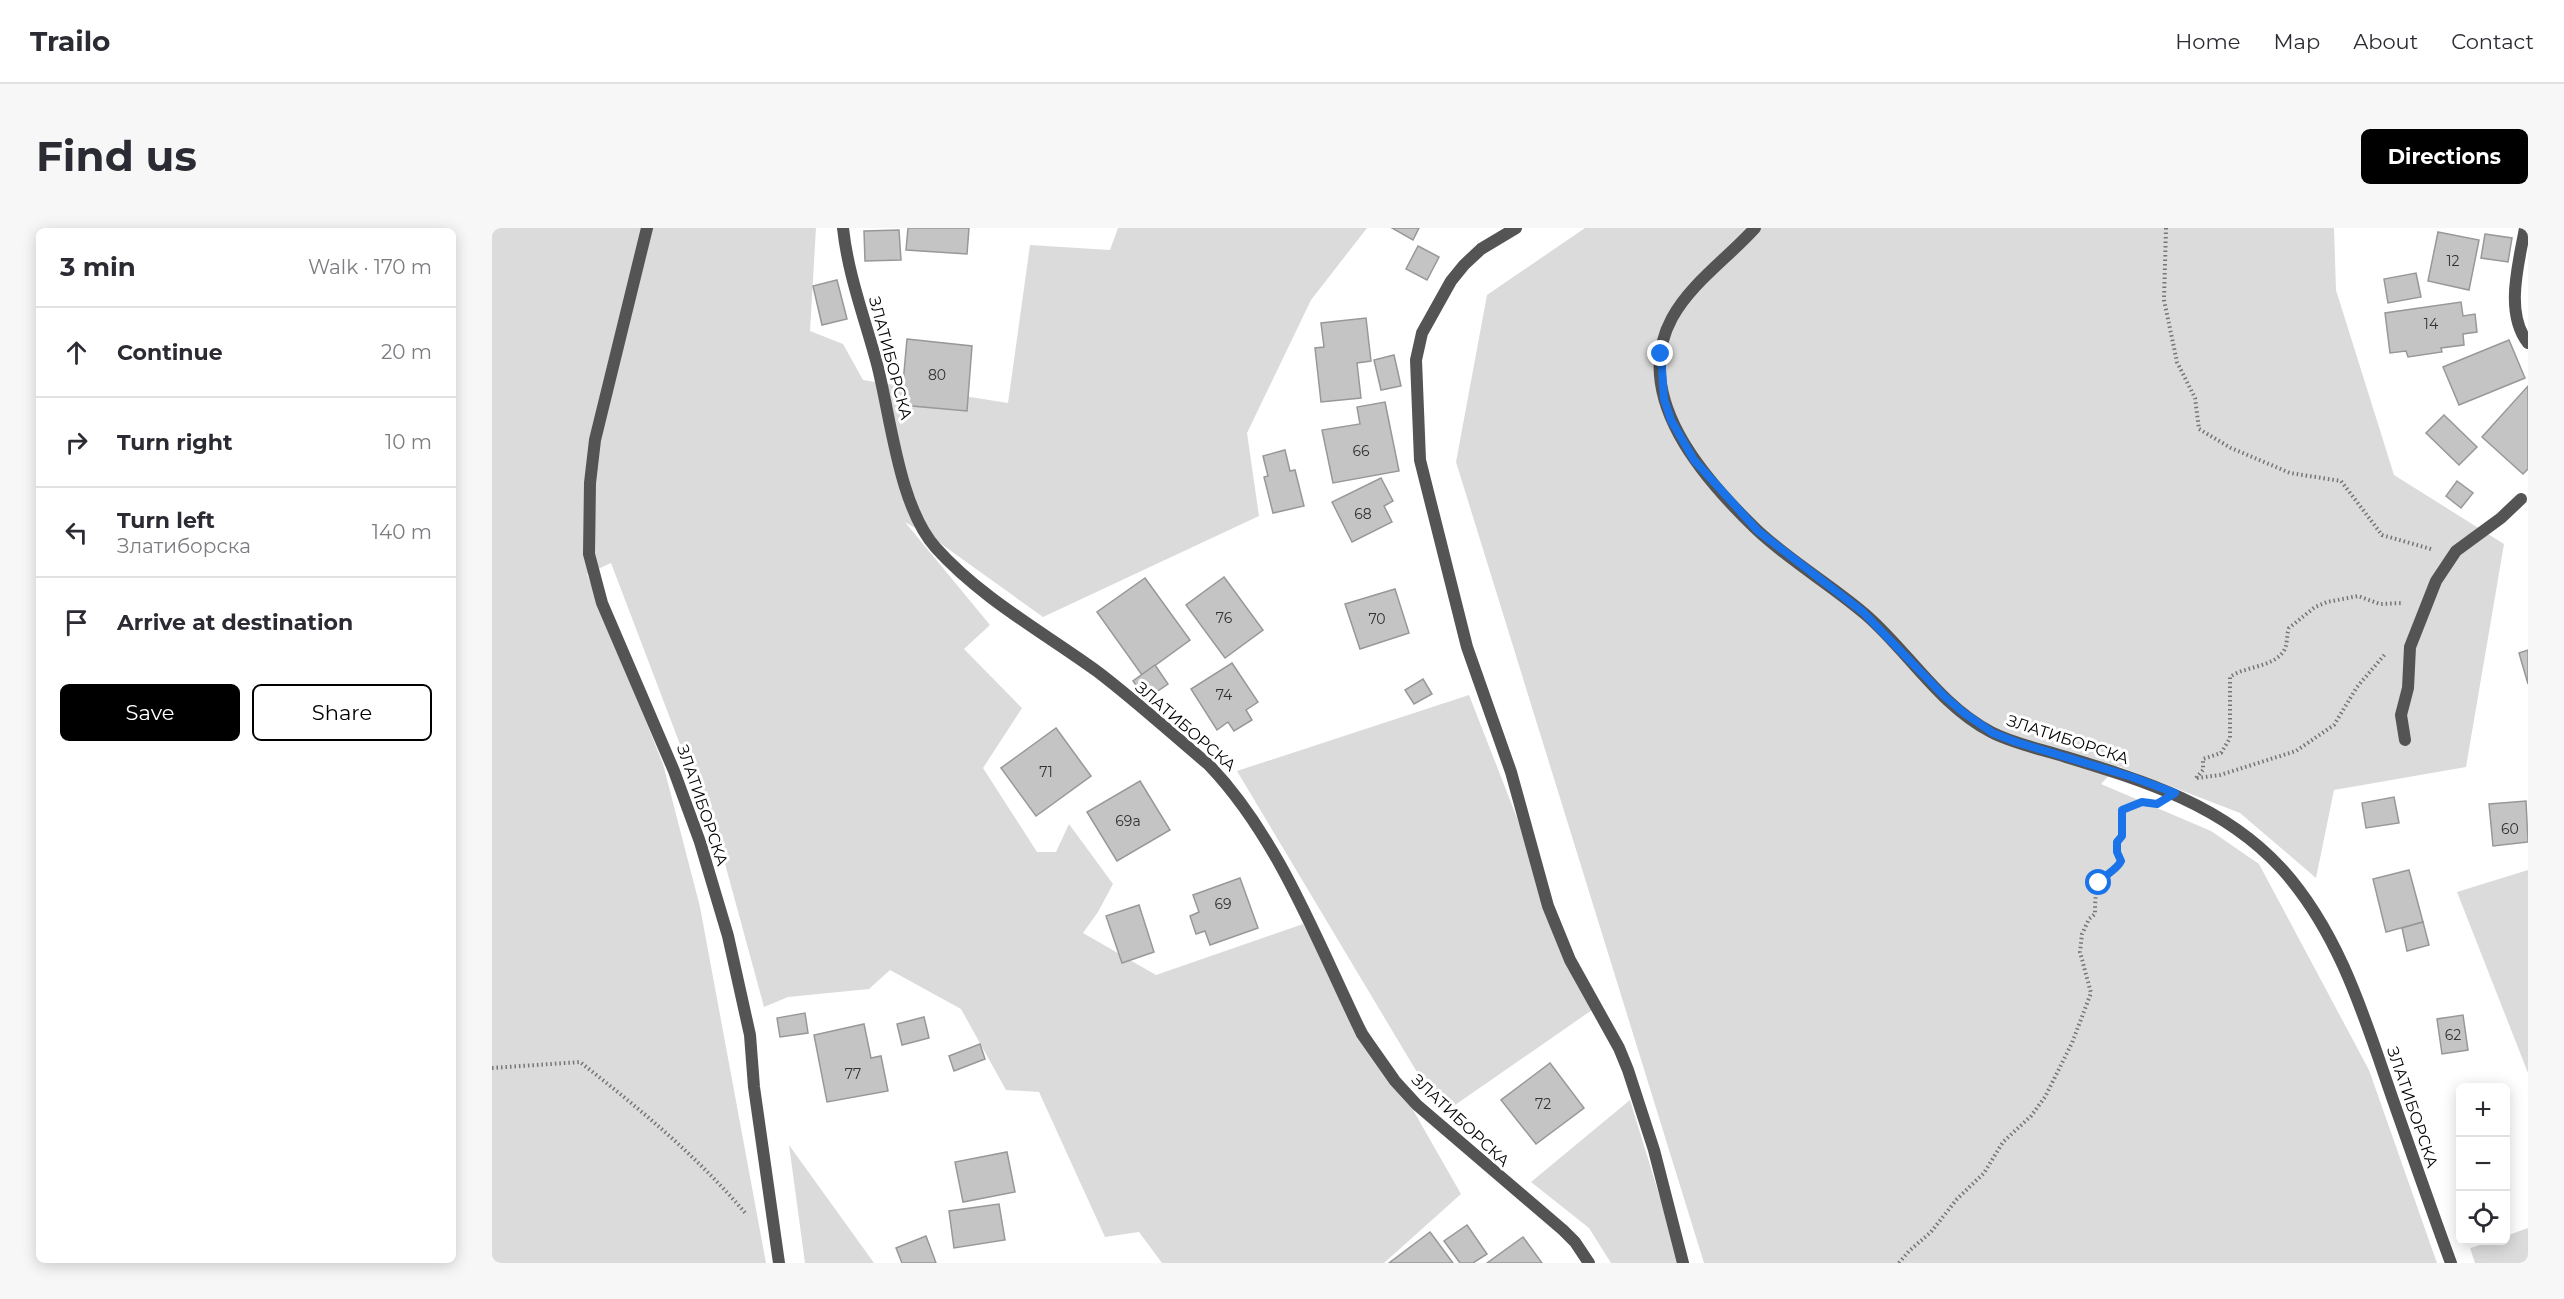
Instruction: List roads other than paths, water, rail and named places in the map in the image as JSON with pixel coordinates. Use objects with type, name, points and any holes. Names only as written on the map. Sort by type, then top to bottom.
[{"type":"street","name":"ЗЛАТИБОРСКА","points":[[647,228],[595,440],[590,483],[589,554],[602,603],[674,771],[700,842],[728,936],[750,1035],[754,1087],[779,1263]]},
{"type":"street","name":"ЗЛАТИБОРСКА","points":[[843,228],[850,271],[884,393],[905,490],[912,510],[935,547],[1006,609],[1098,673],[1209,765],[1225,781],[1268,842],[1362,1034],[1381,1062],[1417,1105],[1563,1230],[1575,1242],[1589,1263]]},
{"type":"street","points":[[1516,228],[1481,249],[1464,265],[1451,281],[1422,333],[1416,370],[1420,460],[1467,647],[1511,772],[1548,906],[1566,952],[1619,1048],[1628,1070],[1654,1150],[1683,1263]]},
{"type":"street","name":"ЗЛАТИБОРСКА","points":[[1755,228],[1683,301],[1665,334],[1661,354],[1664,399],[1671,420],[1694,460],[1758,531],[1863,612],[1944,696],[1977,724],[2016,742],[2132,777],[2175,793],[2221,819],[2257,845],[2280,867],[2324,927],[2358,1000],[2451,1263]]},
{"type":"street","points":[[2525,228],[2517,267],[2516,313],[2528,343]]},
{"type":"street","points":[[2405,740],[2401,716],[2408,688],[2410,647],[2433,589],[2456,551],[2501,518],[2521,499]]}]
